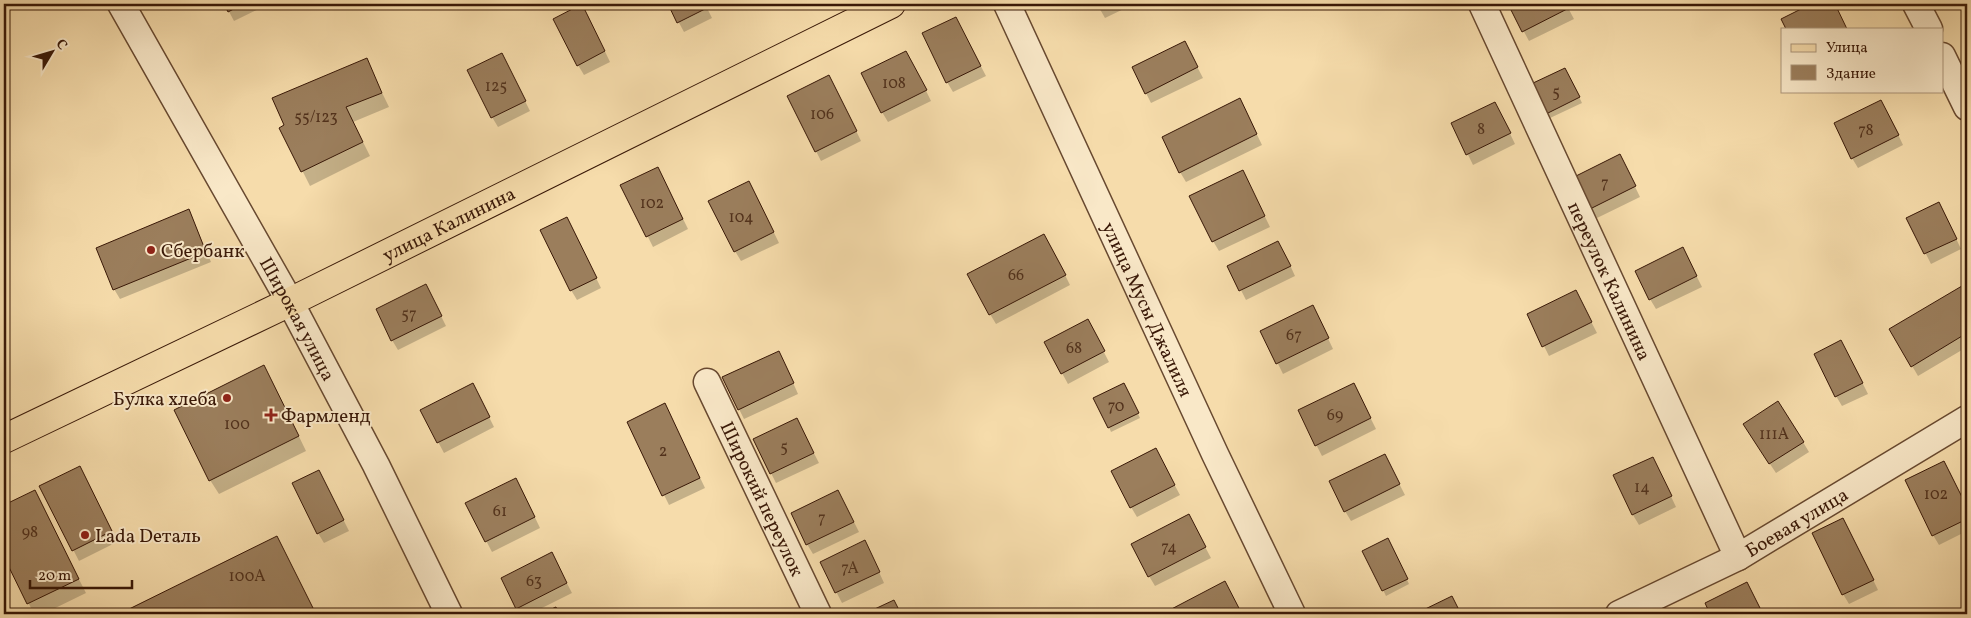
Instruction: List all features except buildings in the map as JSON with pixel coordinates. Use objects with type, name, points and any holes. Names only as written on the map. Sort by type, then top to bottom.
[{"type":"main road","name":"улица Калинина","points":[[4,439],[290,302],[891,4]]},
{"type":"street","name":"Широкая улица","points":[[121,4],[290,302],[376,465],[449,614]]},
{"type":"street","name":"улица Мусы Джалиля","points":[[1007,4],[1211,445],[1292,614]]},
{"type":"street","name":"переулок Калинина","points":[[1482,4],[1738,557]]},
{"type":"street","points":[[1916,4],[1928,28]]},
{"type":"street","points":[[1944,60],[1967,107]]},
{"type":"street","name":"Широкий переулок","points":[[707,382],[818,614]]},
{"type":"street","name":"Боевая улица","points":[[1619,614],[1738,557],[1967,419]]},
{"type":"place","name":"Сбербанк","points":[[151,250]]},
{"type":"place","name":"Булка хлеба","points":[[227,398]]},
{"type":"place","name":"Фармленд","points":[[271,415]]},
{"type":"place","name":"Lada Dеталь","points":[[85,535]]}]
